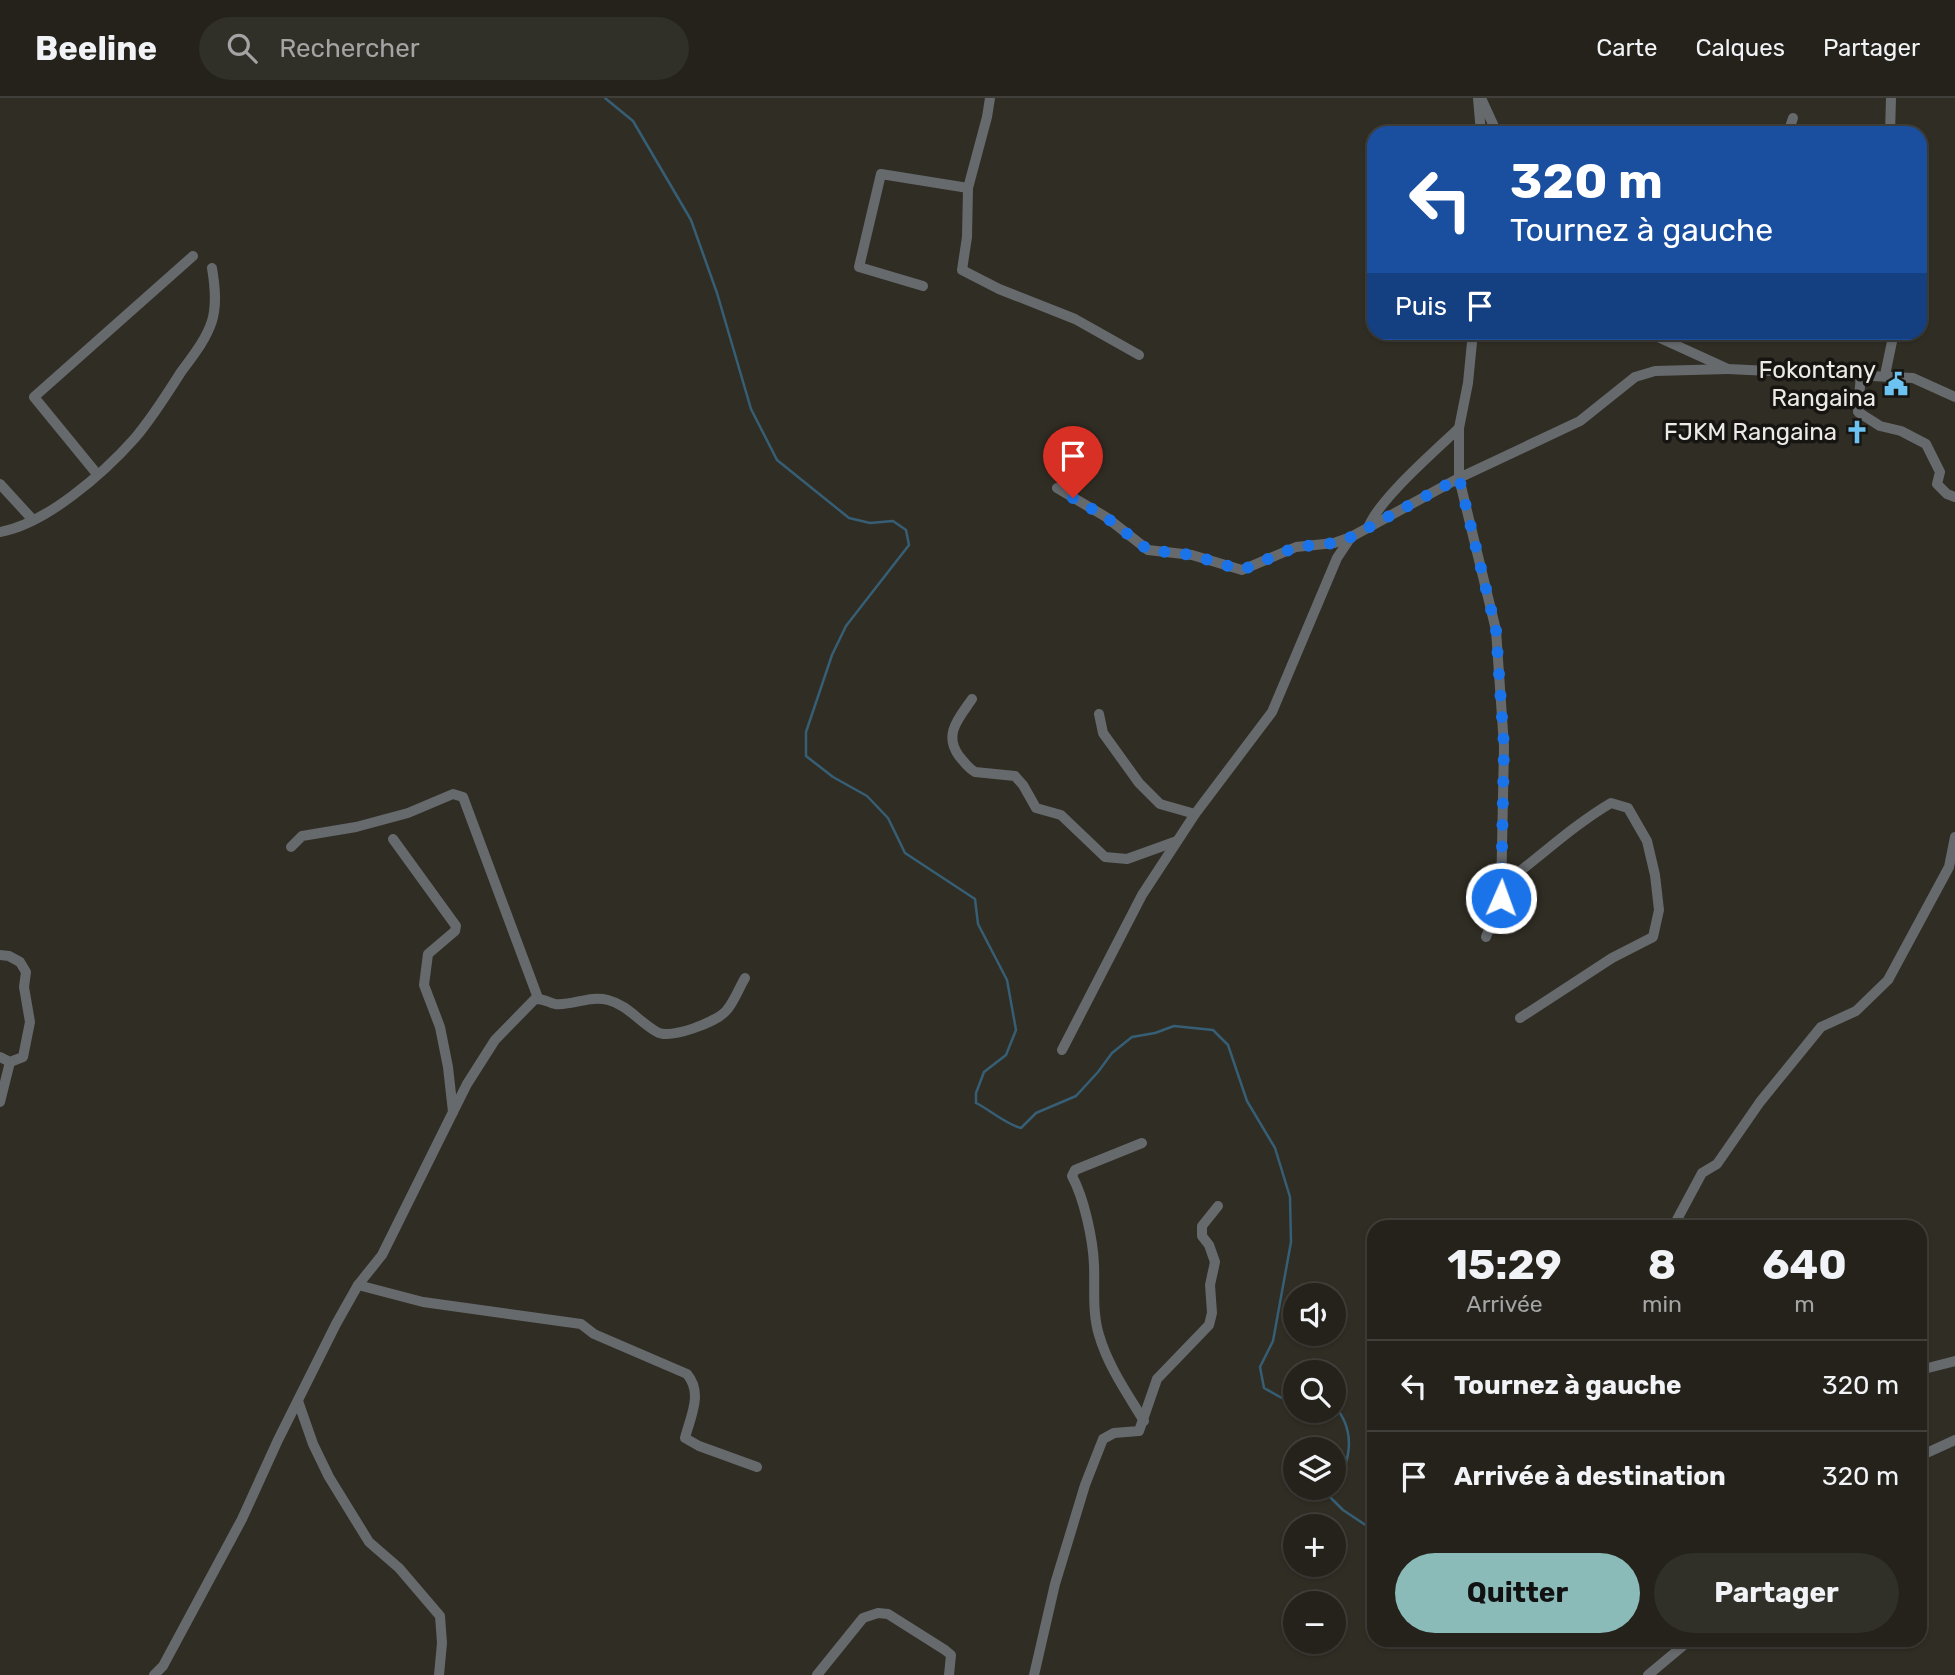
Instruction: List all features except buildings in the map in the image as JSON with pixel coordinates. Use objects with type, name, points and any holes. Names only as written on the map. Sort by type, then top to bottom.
[{"type":"street","points":[[990,98],[968,188],[967,237],[962,270],[999,289],[1075,319],[1139,355]]},
{"type":"street","points":[[1480,98],[1480,126]]},
{"type":"street","points":[[1480,98],[1494,126]]},
{"type":"street","points":[[1889,126],[1891,98]]},
{"type":"street","points":[[1790,126],[1793,118]]},
{"type":"street","points":[[923,286],[859,267],[881,174],[968,188]]},
{"type":"street","points":[[97,474],[34,397],[193,256]]},
{"type":"street","points":[[0,532],[33,520],[71,499],[134,438],[202,342],[212,322],[216,291],[212,268]]},
{"type":"street","points":[[1473,340],[1459,428],[1459,478],[1496,630],[1504,746],[1501,898],[1486,937]]},
{"type":"street","points":[[1665,340],[1728,369]]},
{"type":"street","points":[[1885,375],[1892,340]]},
{"type":"street","points":[[1057,488],[1106,517],[1148,550],[1192,555],[1242,570],[1296,547],[1334,543],[1351,537],[1459,478],[1580,421],[1635,377],[1655,371],[1728,369],[1885,375],[1913,378],[1955,397]]},
{"type":"street","points":[[1861,374],[1858,412],[1880,426],[1901,431],[1926,444],[1940,472],[1937,484],[1947,494],[1955,497]]},
{"type":"street","points":[[1368,527],[1372,517],[1389,498],[1459,428]]},
{"type":"street","points":[[0,484],[33,520]]},
{"type":"street","points":[[1062,1050],[1142,895],[1195,814],[1272,712],[1337,558],[1351,537]]},
{"type":"street","points":[[972,699],[952,729],[953,747],[970,770],[1015,776],[1036,808],[1061,815],[1105,857],[1127,859],[1177,841]]},
{"type":"street","points":[[1099,714],[1103,733],[1139,783],[1160,804],[1195,814]]},
{"type":"street","points":[[291,847],[302,836],[356,827],[408,813],[453,794],[463,797],[538,998]]},
{"type":"street","points":[[1502,885],[1541,857],[1592,814],[1611,803],[1629,808],[1647,841],[1660,911],[1653,937],[1612,958],[1520,1018]]},
{"type":"street","points":[[1677,1220],[1702,1173],[1717,1164],[1760,1102],[1821,1027],[1856,1011],[1888,980],[1949,867],[1955,837]]},
{"type":"street","points":[[393,839],[456,926],[455,931],[428,954],[424,985],[440,1027],[449,1068],[453,1112]]},
{"type":"street","points":[[0,955],[20,962],[26,972],[24,987],[30,1022],[23,1057],[5,1059],[0,1102]]},
{"type":"street","points":[[538,998],[558,1004],[593,997],[610,1000],[629,1009],[659,1034],[667,1035],[709,1022],[725,1012],[745,978]]},
{"type":"street","points":[[154,1675],[163,1666],[214,1574],[298,1401],[358,1285],[382,1255],[467,1084],[495,1040],[538,998]]},
{"type":"street","points":[[1142,1143],[1075,1170],[1072,1176],[1079,1188],[1094,1262],[1094,1300],[1098,1333],[1110,1364],[1144,1421]]},
{"type":"street","points":[[1034,1675],[1055,1584],[1096,1452],[1103,1439],[1114,1433],[1139,1430],[1157,1379],[1209,1325],[1212,1313],[1210,1285],[1215,1262],[1209,1245],[1202,1236],[1202,1226],[1218,1206]]},
{"type":"street","points":[[358,1285],[423,1302],[581,1324],[594,1334],[687,1374],[695,1383],[696,1393],[685,1437],[699,1446],[757,1467]]},
{"type":"street","points":[[1927,1368],[1955,1361]]},
{"type":"street","points":[[298,1401],[313,1444],[329,1477],[369,1542],[399,1568],[440,1616],[443,1643],[439,1675]]},
{"type":"street","points":[[1927,1453],[1955,1440]]},
{"type":"street","points":[[817,1675],[863,1618],[878,1613],[888,1614],[951,1655],[949,1675]]},
{"type":"street","points":[[1648,1675],[1682,1647]]},
{"type":"waterway","points":[[605,98],[633,121],[691,220],[717,293],[751,409],[777,460],[849,518],[870,523],[893,521],[906,530],[909,545],[846,626],[832,655],[806,732],[806,756],[833,777],[867,796],[888,818],[905,853],[975,899],[978,924],[1007,980],[1016,1030],[1006,1055],[984,1072],[976,1093],[976,1103],[1009,1124],[1021,1128],[1036,1113],[1076,1096],[1112,1053],[1132,1037],[1174,1026],[1213,1030],[1228,1045],[1247,1101],[1275,1148],[1290,1197],[1291,1242],[1273,1341],[1260,1367],[1264,1388],[1283,1399]]},
{"type":"waterway","points":[[1345,1423],[1349,1439],[1346,1462],[1330,1497],[1343,1510],[1367,1526]]},
{"type":"place","name":"Fokontany Rangaina","points":[[1896,384]]},
{"type":"place","name":"FJKM Rangaina","points":[[1857,432]]},
{"type":"route","points":[[1073,498],[1106,517],[1148,550],[1192,555],[1242,570],[1296,547],[1334,543],[1351,537],[1459,478],[1496,630],[1504,746],[1501,898]]}]
